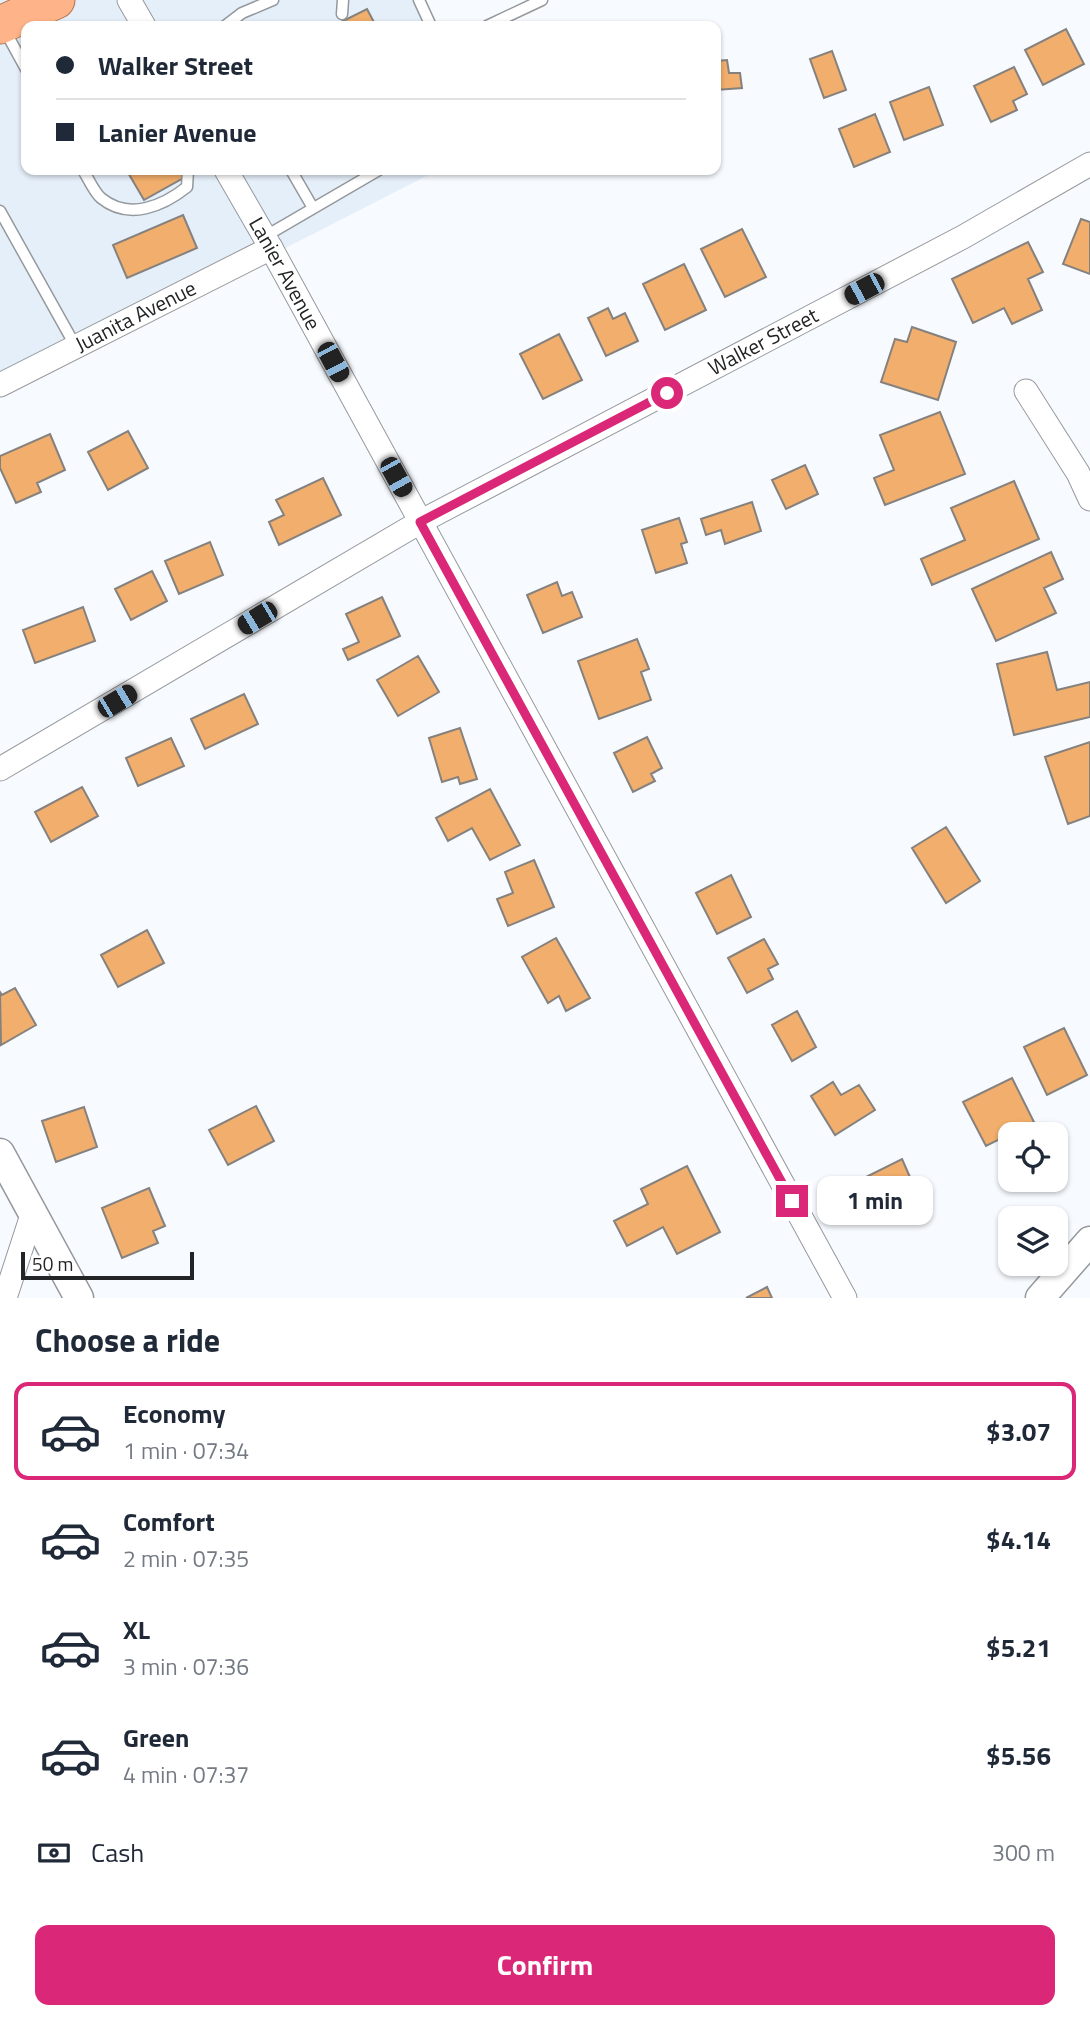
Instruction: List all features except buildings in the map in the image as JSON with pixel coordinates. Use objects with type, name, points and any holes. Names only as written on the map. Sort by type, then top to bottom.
[{"type":"highway","points":[[1,25],[56,0]]},
{"type":"street","points":[[129,0],[141,21]]},
{"type":"street","name":"Walker Street","points":[[0,769],[420,522],[950,244],[1090,164]]},
{"type":"street","name":"Lanier Avenue","points":[[229,175],[845,1298]]},
{"type":"street","name":"Juanita Avenue","points":[[0,385],[76,347],[268,242]]},
{"type":"street","points":[[1026,391],[1078,473],[1090,499]]},
{"type":"street","points":[[0,1153],[79,1298]]},
{"type":"street","points":[[5,1298],[32,1215]]},
{"type":"street","points":[[1040,1298],[1090,1241]]},
{"type":"lane","points":[[232,21],[242,13],[273,0]]},
{"type":"lane","points":[[342,14],[343,0]]},
{"type":"lane","points":[[419,0],[429,21]]},
{"type":"lane","points":[[498,21],[542,0]]},
{"type":"lane","points":[[1,25],[21,60]]},
{"type":"lane","points":[[86,175],[100,197],[121,209],[141,211],[174,197],[187,187],[188,175]]},
{"type":"lane","points":[[294,175],[313,208]]},
{"type":"lane","points":[[268,242],[313,208],[370,175]]},
{"type":"lane","points":[[0,211],[76,347]]},
{"type":"shaded area","points":[[0,0],[417,0],[428,21],[21,21],[21,175],[428,175],[0,394]]},
{"type":"route","points":[[667,393],[420,522],[792,1201]]}]
